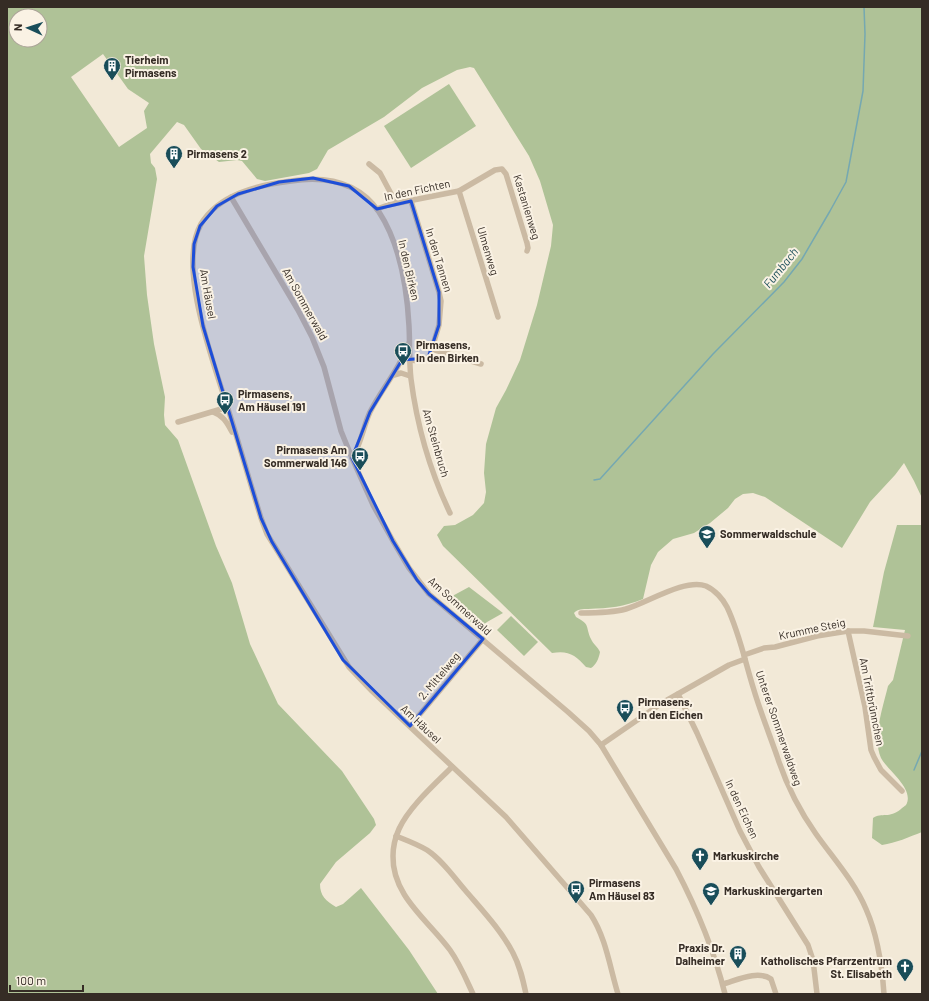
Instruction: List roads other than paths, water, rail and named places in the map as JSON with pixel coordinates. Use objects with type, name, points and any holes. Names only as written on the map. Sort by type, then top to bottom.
[{"type":"street","points":[[368,164],[380,173],[396,203]]},
{"type":"street","name":"In den Fichten","points":[[377,209],[396,203],[459,191],[499,168],[503,170]]},
{"type":"street","name":"Kastanienweg","points":[[503,170],[506,174],[528,243],[527,251]]},
{"type":"street","name":"In den Birken","points":[[231,197],[248,190],[278,182],[302,179],[323,179],[333,181],[349,186],[368,200],[377,209],[390,234],[400,264],[407,303],[410,341],[403,359],[394,375],[370,412],[352,458]]},
{"type":"street","name":"Ulmenweg","points":[[459,191],[498,317]]},
{"type":"street","name":"Am Häusel","points":[[231,197],[217,206],[205,218],[196,234],[193,256],[194,280],[199,309],[267,534],[337,650],[349,667],[514,825],[591,915],[603,940],[618,994]]},
{"type":"street","name":"Am Sommerwald","points":[[231,197],[298,310],[312,337],[324,367],[341,431],[352,458],[390,535],[417,580],[429,594],[581,723],[601,745],[680,876],[705,931],[725,994]]},
{"type":"street","name":"In den Tannen","points":[[411,201],[441,301],[439,325],[432,349]]},
{"type":"street","name":"Am Steinbruch","points":[[410,341],[410,376],[425,450],[436,483],[450,513]]},
{"type":"street","points":[[410,360],[426,360],[432,349],[482,364]]},
{"type":"street","points":[[394,375],[401,373],[410,376]]},
{"type":"street","points":[[178,422],[228,407]]},
{"type":"street","name":"Am Häusel","points":[[213,412],[220,415],[227,422],[240,447]]},
{"type":"street","name":"Unterer Sommerwaldweg","points":[[581,613],[625,609],[684,586],[700,585],[711,589],[726,606],[745,657],[775,751],[794,798],[816,833],[855,888],[866,910],[878,946],[884,994]]},
{"type":"street","name":"Krumme Steig","points":[[601,745],[646,713],[729,664],[764,648],[775,647],[817,636],[848,631],[864,631],[908,636]]},
{"type":"street","name":"Am Triftbrünnchen","points":[[848,631],[865,707],[871,750],[884,774],[902,791]]},
{"type":"street","name":"2. Mittelweg","points":[[410,726],[483,639]]},
{"type":"street","name":"In den Eichen","points":[[678,694],[697,733],[740,831],[759,867],[808,945],[813,960],[817,994]]},
{"type":"street","points":[[452,767],[411,810],[402,823],[396,836],[393,851],[394,866],[400,888],[410,903],[451,951],[473,994]]},
{"type":"street","points":[[396,836],[418,845],[433,855],[477,904],[498,930],[513,953],[522,975],[526,994]]},
{"type":"street","points":[[723,984],[747,977],[763,975],[771,979],[776,994]]},
{"type":"waterway","name":"Fumbach","points":[[594,480],[600,479],[713,354],[784,282],[802,259],[830,211],[846,182],[863,91],[865,34],[864,7]]},
{"type":"waterway","points":[[914,770],[922,751]]},
{"type":"place","name":"Tierheim Pirmasens","points":[[112,81]]},
{"type":"place","name":"Pirmasens 2","points":[[174,169]]},
{"type":"place","name":"Pirmasens, In den Birken","points":[[403,366]]},
{"type":"place","name":"Pirmasens, Am Häusel 191","points":[[225,415]]},
{"type":"place","name":"Pirmasens Am Sommerwald 146","points":[[360,471]]},
{"type":"place","name":"Sommerwaldschule","points":[[707,549]]},
{"type":"place","name":"Pirmasens, In den Eichen","points":[[625,723]]},
{"type":"place","name":"Markuskirche","points":[[700,871]]},
{"type":"place","name":"Pirmasens Am Häusel 83","points":[[576,904]]},
{"type":"place","name":"Markuskindergarten","points":[[711,906]]},
{"type":"place","name":"Praxis Dr. Dalheimer","points":[[738,969]]},
{"type":"place","name":"Katholisches Pfarrzentrum St. Elisabeth","points":[[905,982]]}]
